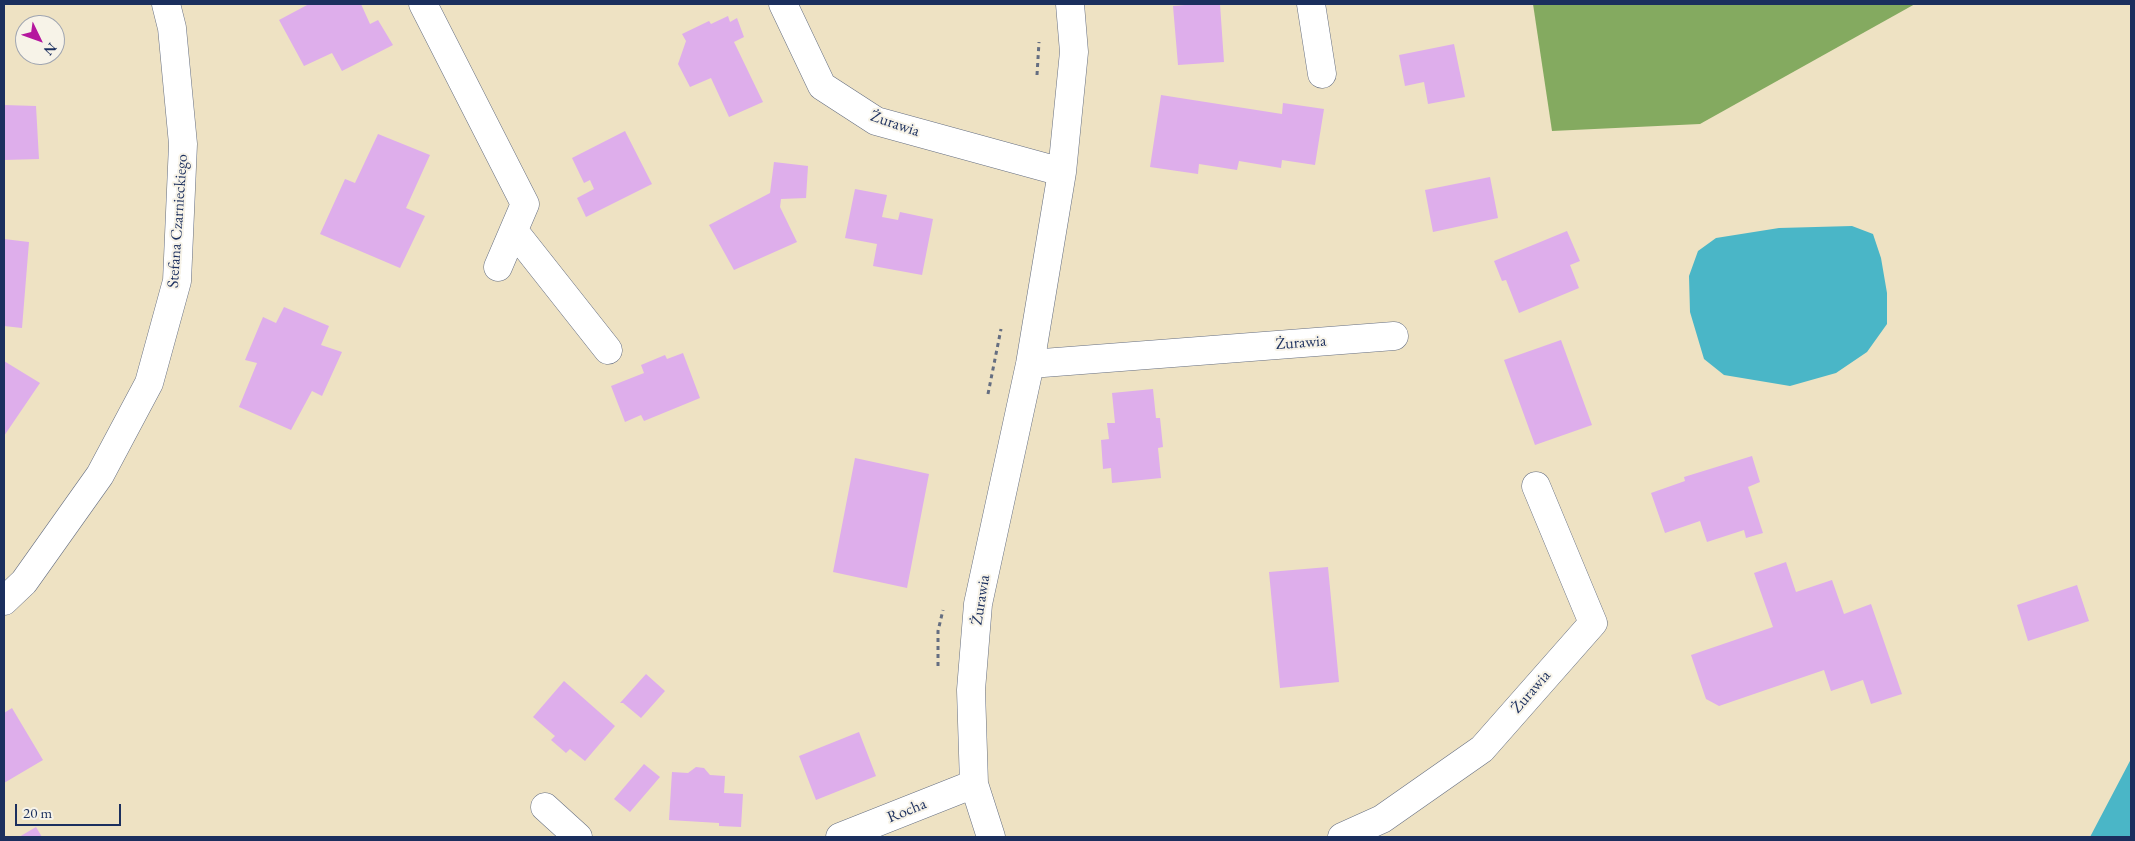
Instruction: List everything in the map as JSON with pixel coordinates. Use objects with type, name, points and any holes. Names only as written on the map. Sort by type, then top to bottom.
[{"type":"street","name":"Stefana Czarnieckiego","points":[[4,601],[24,582],[100,475],[149,383],[175,290],[177,281],[183,144],[172,28],[166,4]]},
{"type":"street","points":[[423,4],[525,204],[498,267]]},
{"type":"street","name":"Żurawia","points":[[783,4],[822,86],[876,121],[1062,172]]},
{"type":"street","name":"Żurawia","points":[[991,837],[974,784],[971,690],[978,604],[1030,364],[1062,172],[1074,52],[1070,4]]},
{"type":"street","points":[[1311,4],[1322,74]]},
{"type":"street","points":[[514,231],[608,350]]},
{"type":"street","name":"Żurawia","points":[[1030,364],[1394,336]]},
{"type":"street","name":"Żurawia","points":[[1342,837],[1382,819],[1482,748],[1592,623],[1536,486]]},
{"type":"street","name":"Rocha","points":[[840,837],[974,784]]},
{"type":"street","points":[[545,806],[578,837]]},
{"type":"green space","points":[[1533,4],[1915,4],[1700,124],[1552,131]]},
{"type":"water","points":[[1852,226],[1873,234],[1881,258],[1887,293],[1887,324],[1867,352],[1836,373],[1790,386],[1724,375],[1704,359],[1690,312],[1689,276],[1698,251],[1716,238],[1779,228]]},
{"type":"water","points":[[2131,759],[2131,837],[2090,837]]},
{"type":"building","points":[[309,4],[361,4],[370,24],[378,20],[393,45],[342,71],[332,53],[304,66],[279,20]]},
{"type":"building","points":[[1220,4],[1224,62],[1178,65],[1173,6]]},
{"type":"building","points":[[728,16],[730,22],[737,18],[744,37],[734,42],[763,102],[729,117],[711,78],[690,87],[678,64],[686,41],[682,34],[709,21],[711,24]]},
{"type":"building","points":[[1454,44],[1465,97],[1428,104],[1424,82],[1405,86],[1399,55]]},
{"type":"building","points":[[1161,95],[1282,114],[1283,103],[1324,109],[1315,165],[1282,160],[1281,168],[1239,161],[1237,170],[1199,164],[1198,174],[1150,167]]},
{"type":"building","points":[[4,105],[36,106],[39,159],[4,160]]},
{"type":"building","points":[[625,131],[652,184],[586,217],[577,198],[594,189],[590,180],[584,183],[572,158]]},
{"type":"building","points":[[378,134],[430,155],[406,208],[425,216],[400,268],[320,234],[345,179],[355,183]]},
{"type":"building","points":[[774,162],[808,166],[806,198],[781,199],[780,207],[797,242],[734,270],[709,225],[770,193]]},
{"type":"building","points":[[1490,177],[1498,218],[1433,232],[1425,190]]},
{"type":"building","points":[[855,189],[887,195],[882,217],[898,220],[900,212],[933,219],[922,275],[873,266],[877,244],[845,238]]},
{"type":"building","points":[[1567,231],[1580,261],[1570,265],[1579,288],[1519,313],[1506,280],[1502,281],[1494,261]]},
{"type":"building","points":[[4,239],[29,242],[22,328],[4,326]]},
{"type":"building","points":[[284,307],[329,326],[321,345],[342,352],[322,396],[312,391],[291,430],[239,407],[257,363],[245,360],[263,317],[276,323]]},
{"type":"building","points":[[1561,340],[1592,425],[1535,445],[1504,360]]},
{"type":"building","points":[[683,353],[700,398],[644,421],[641,415],[625,422],[611,386],[644,373],[641,365],[665,355],[667,359]]},
{"type":"building","points":[[4,361],[40,383],[4,436]]},
{"type":"building","points":[[1153,389],[1156,418],[1160,418],[1163,447],[1158,448],[1161,478],[1112,483],[1111,468],[1103,469],[1101,440],[1109,439],[1107,423],[1115,423],[1112,393]]},
{"type":"building","points":[[1752,456],[1760,482],[1748,487],[1763,533],[1746,538],[1744,530],[1707,542],[1700,521],[1665,533],[1651,493],[1685,481],[1684,477]]},
{"type":"building","points":[[855,458],[929,474],[907,588],[833,572]]},
{"type":"building","points":[[1786,562],[1796,592],[1832,580],[1844,614],[1871,604],[1902,694],[1871,704],[1863,680],[1831,691],[1824,670],[1719,706],[1706,699],[1691,655],[1773,627],[1754,573]]},
{"type":"building","points":[[1328,567],[1339,682],[1280,688],[1269,572]]},
{"type":"building","points":[[2077,585],[2089,621],[2028,641],[2017,605]]},
{"type":"building","points":[[646,674],[665,691],[641,718],[623,703],[620,703]]},
{"type":"building","points":[[564,681],[615,726],[585,761],[570,749],[566,753],[551,740],[555,736],[533,717]]},
{"type":"building","points":[[12,708],[43,760],[4,783],[4,713]]},
{"type":"building","points":[[859,732],[876,776],[816,800],[799,756]]},
{"type":"building","points":[[644,764],[660,777],[630,812],[614,799]]},
{"type":"building","points":[[696,767],[704,768],[710,775],[725,776],[724,793],[743,794],[741,827],[719,826],[719,823],[669,820],[672,772],[688,773]]},
{"type":"building","points":[[36,827],[42,837],[19,837]]}]
